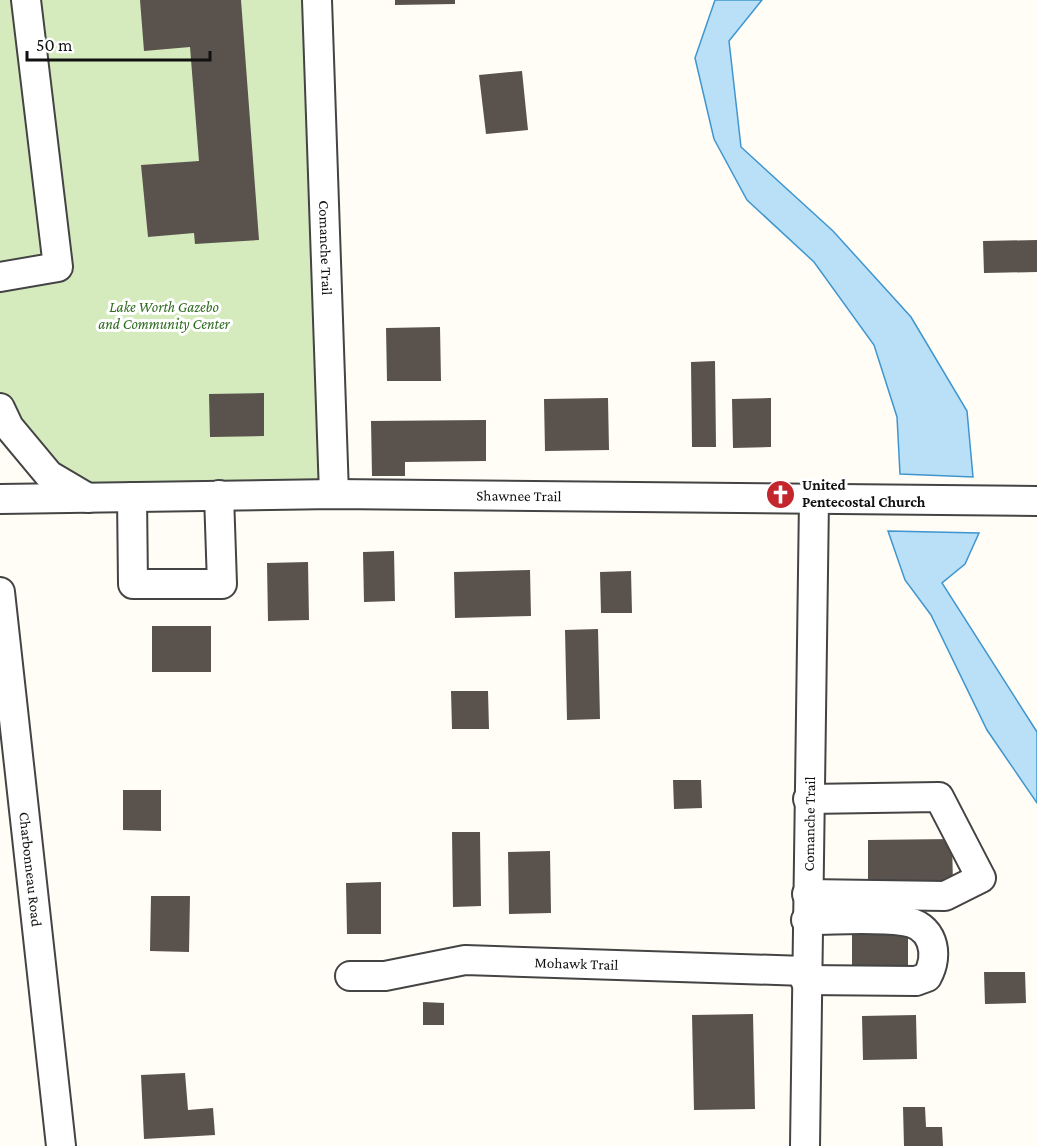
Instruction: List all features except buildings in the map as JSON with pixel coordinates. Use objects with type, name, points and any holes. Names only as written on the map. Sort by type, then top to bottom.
[{"type":"street","points":[[0,277],[58,267],[26,0]]},
{"type":"street","name":"Comanche Trail","points":[[317,0],[334,494]]},
{"type":"street","points":[[0,408],[9,427],[50,475],[88,498]]},
{"type":"street","name":"Shawnee Trail","points":[[0,499],[334,494],[1037,501]]},
{"type":"street","points":[[132,497],[133,584],[222,584],[219,495]]},
{"type":"street","name":"Comanche Trail","points":[[805,1146],[805,975],[814,500]]},
{"type":"street","name":"Charbonneau Road","points":[[0,592],[61,1146]]},
{"type":"street","points":[[806,907],[945,896],[981,878],[939,797],[808,800]]},
{"type":"street","name":"Mohawk Trail","points":[[350,976],[385,976],[465,960],[916,981],[927,977],[933,966],[936,953],[931,939],[906,921],[806,907]]},
{"type":"green space","name":"Lake Worth Gazebo and Community Center","points":[[0,0],[319,0],[334,494],[88,498],[0,403]]},
{"type":"water","points":[[715,0],[762,0],[729,41],[741,147],[833,231],[911,317],[967,411],[973,477],[900,474],[897,417],[874,345],[814,262],[747,200],[714,139],[695,58]]},
{"type":"water","points":[[888,531],[979,533],[965,564],[942,583],[1037,732],[1037,803],[987,730],[931,615],[905,580]]},
{"type":"place","name":"United Pentecostal Church","points":[[781,494]]}]
